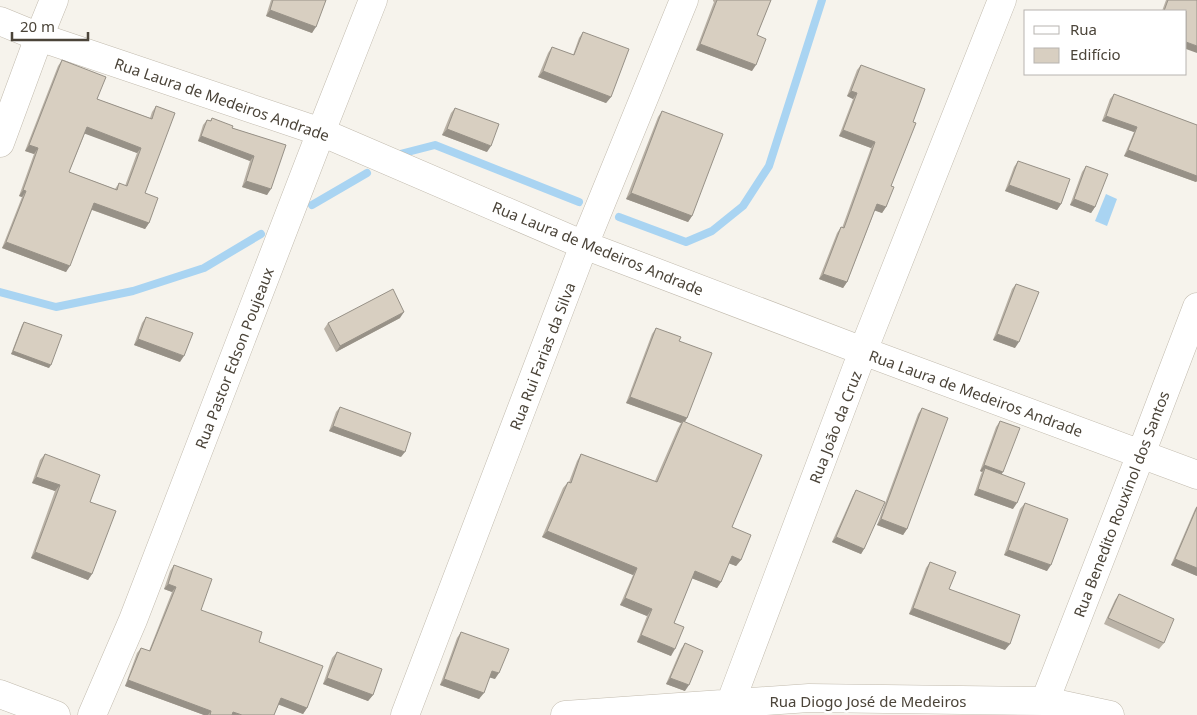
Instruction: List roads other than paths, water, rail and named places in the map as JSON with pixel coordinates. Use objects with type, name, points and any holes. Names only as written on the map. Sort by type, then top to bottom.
[{"type":"street","points":[[0,143],[38,37],[54,0]]},
{"type":"street","name":"Rua Pastor Edson Poujeaux","points":[[92,715],[133,620],[373,0]]},
{"type":"street","name":"Rua Rui Farias da Silva","points":[[405,715],[584,245],[684,0]]},
{"type":"street","name":"Rua João da Cruz","points":[[729,710],[864,351],[1002,0]]},
{"type":"street","name":"Rua Laura de Medeiros Andrade","points":[[0,21],[38,37],[321,132],[584,245],[1197,475]]},
{"type":"street","name":"Rua Benedito Rouxinol dos Santos","points":[[1045,700],[1197,307]]},
{"type":"street","points":[[0,694],[56,715]]},
{"type":"street","name":"Rua Diogo José de Medeiros","points":[[565,715],[729,710],[809,698],[1045,700],[1110,715]]},
{"type":"water","points":[[1106,194],[1117,199],[1107,226],[1095,221]]},
{"type":"waterway","points":[[619,217],[686,242],[712,231],[743,206],[769,166],[822,0]]},
{"type":"waterway","points":[[400,154],[435,145],[579,202]]},
{"type":"waterway","points":[[312,205],[367,173]]},
{"type":"waterway","points":[[0,292],[56,307],[133,291],[204,268],[261,234]]}]
